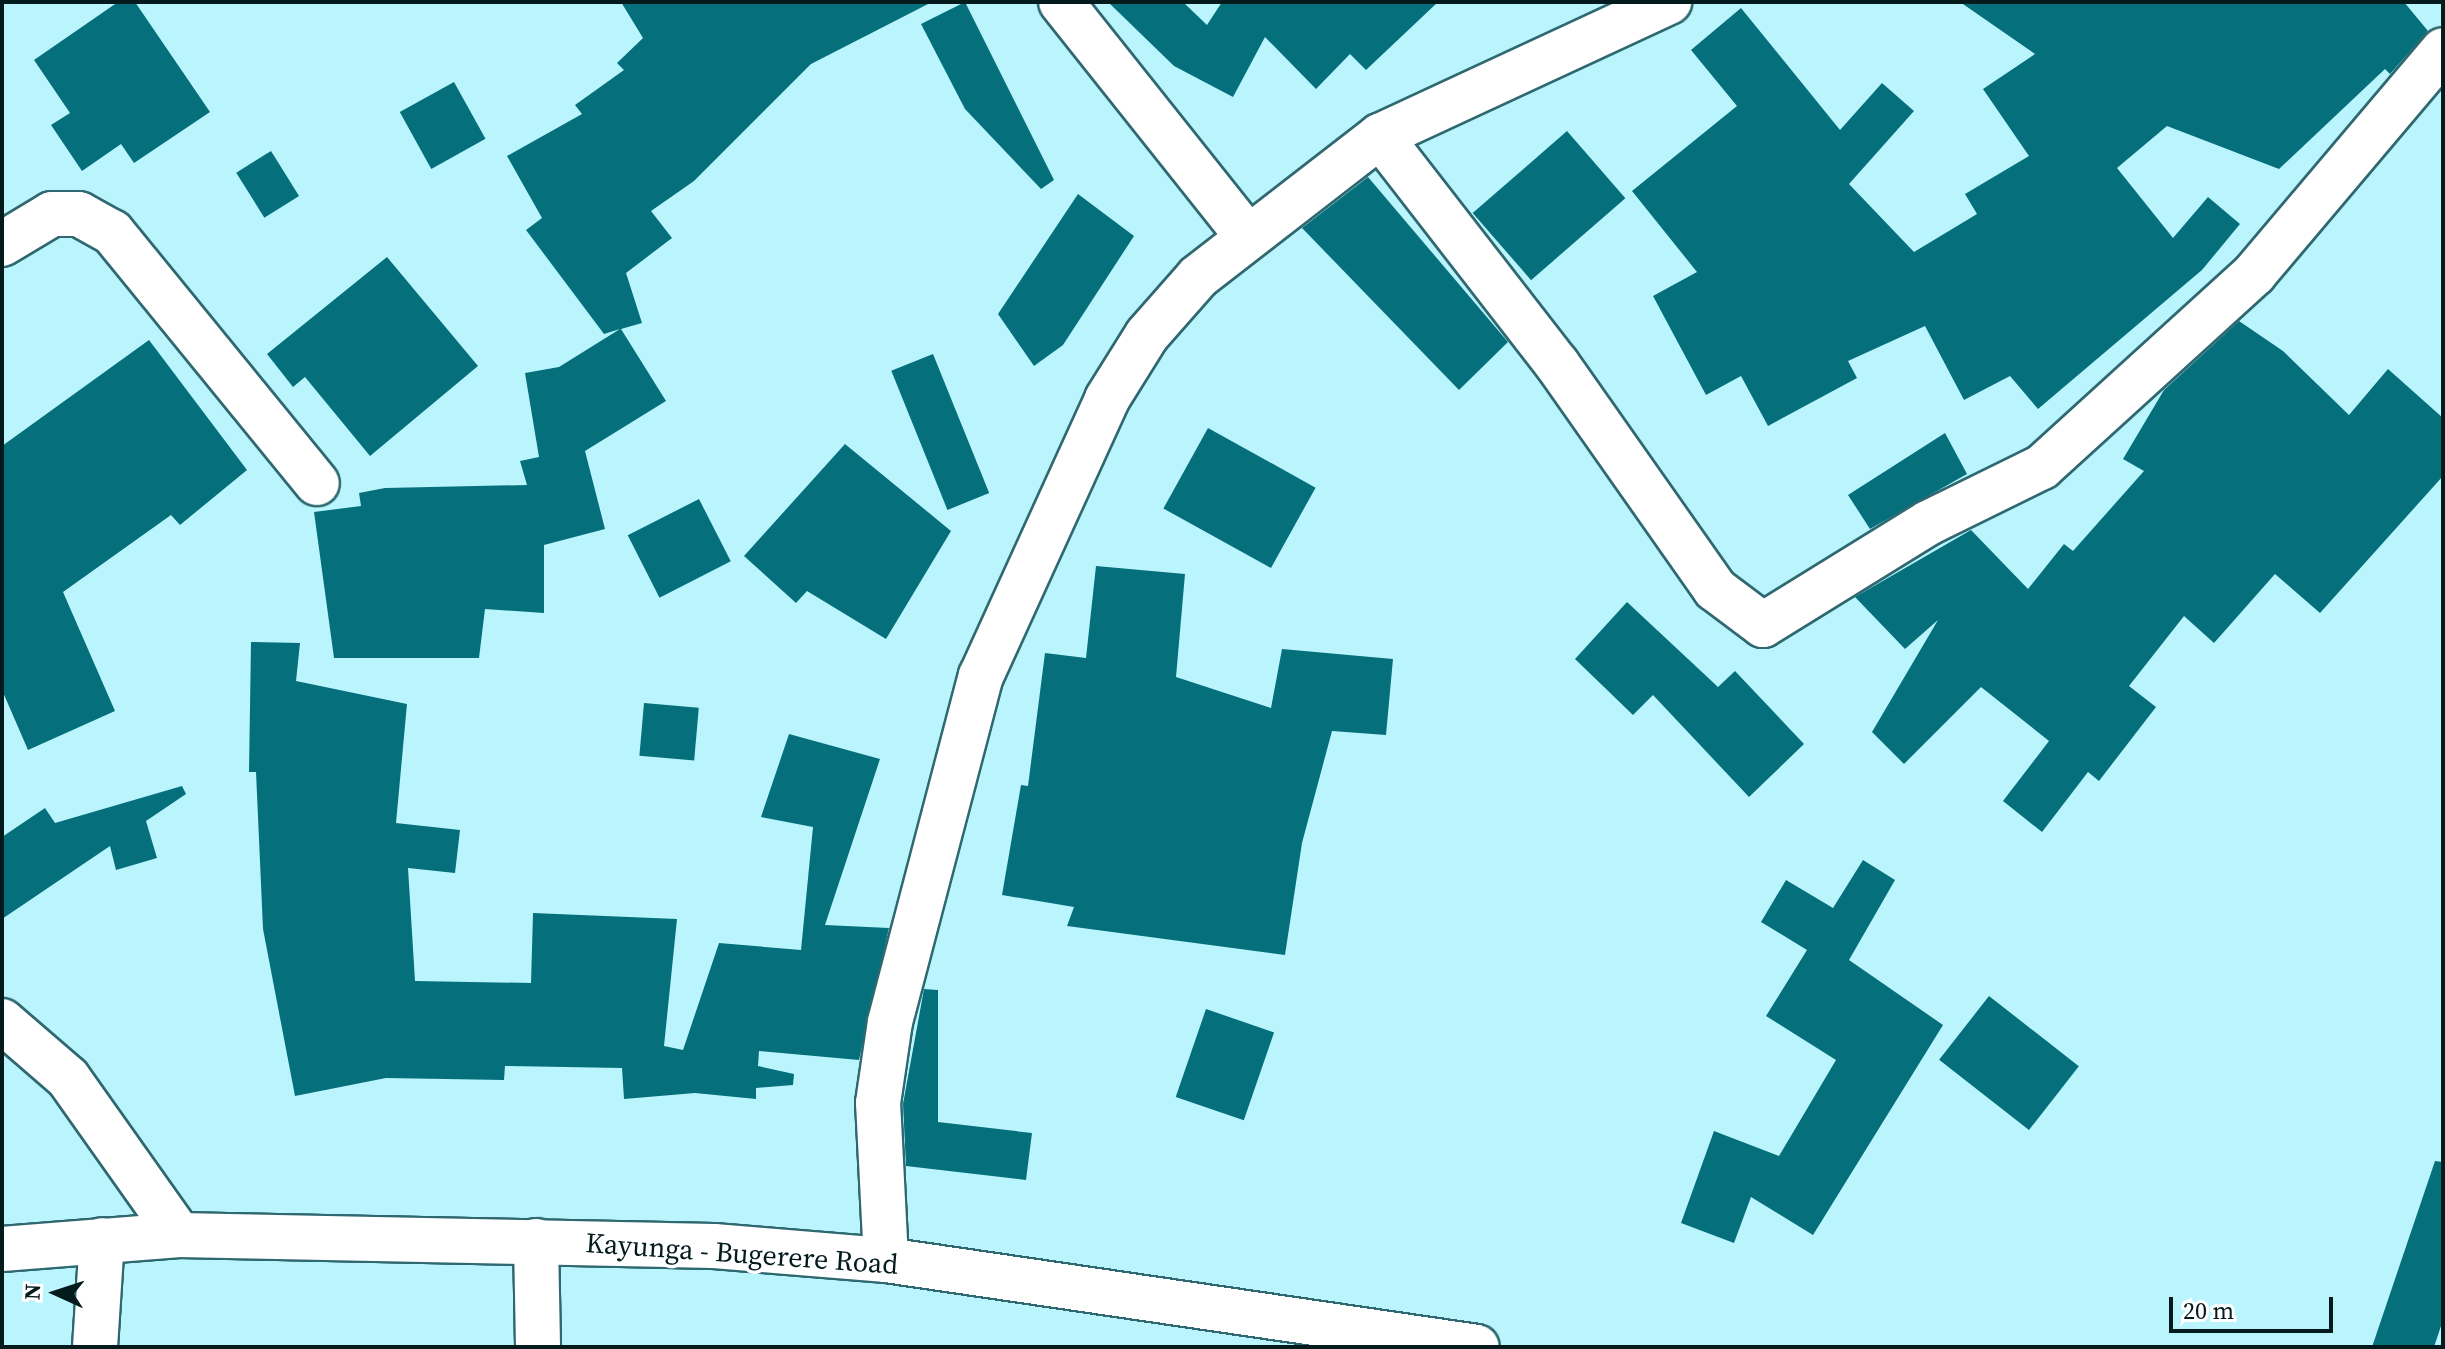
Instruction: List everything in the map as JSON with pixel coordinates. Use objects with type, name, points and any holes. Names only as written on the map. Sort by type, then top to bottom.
[{"type":"street","points":[[1061,2],[1247,236]]},
{"type":"street","points":[[886,1260],[878,1103],[890,1022],[981,676],[1107,399],[1147,335],[1247,236],[1380,136],[1669,2]]},
{"type":"street","points":[[1380,136],[1557,364],[1715,589],[1763,625],[1928,523],[2042,467],[2254,274],[2443,50]]},
{"type":"street","points":[[2,244],[52,214],[79,214],[112,232],[317,483]]},
{"type":"street","points":[[2,1021],[68,1078],[179,1235]]},
{"type":"street","name":"Kayunga - Bugerere Road","points":[[2,1249],[179,1235],[536,1241],[886,1260],[1477,1347]]},
{"type":"street","points":[[95,1347],[102,1240]]},
{"type":"street","points":[[536,1241],[538,1347]]},
{"type":"building","points":[[118,2],[135,2],[210,112],[134,163],[121,144],[82,171],[51,125],[70,113],[34,60]]},
{"type":"building","points":[[621,2],[932,2],[811,64],[694,181],[651,211],[672,238],[626,273],[642,323],[621,329],[666,401],[585,451],[605,529],[544,545],[544,613],[485,609],[479,658],[334,658],[314,512],[361,506],[359,493],[385,488],[527,485],[520,461],[539,457],[525,373],[559,367],[620,329],[604,334],[526,230],[542,218],[507,156],[582,114],[575,105],[624,70],[617,63],[643,38]]},
{"type":"building","points":[[965,2],[1054,180],[1041,189],[965,109],[921,24]]},
{"type":"building","points":[[1108,2],[1183,2],[1207,25],[1222,2],[1438,2],[1366,70],[1350,54],[1316,89],[1265,37],[1233,97],[1174,66]]},
{"type":"building","points":[[1960,2],[2404,2],[2428,31],[2390,74],[2385,69],[2279,169],[2167,126],[2117,168],[2173,238],[2208,197],[2240,224],[2202,270],[2038,409],[2010,376],[1964,400],[1925,326],[1848,361],[1857,378],[1768,426],[1741,376],[1706,395],[1653,296],[1697,272],[1632,191],[1737,106],[1691,50],[1741,8],[1840,130],[1882,83],[1914,111],[1849,184],[1914,252],[1977,214],[1965,194],[2029,156],[1983,89],[2035,54]]},
{"type":"building","points":[[454,82],[486,139],[431,169],[400,112]]},
{"type":"building","points":[[1567,131],[1625,198],[1531,280],[1473,213]]},
{"type":"building","points":[[271,151],[299,196],[264,218],[236,173]]},
{"type":"building","points":[[1368,177],[1508,342],[1459,390],[1302,228]]},
{"type":"building","points":[[1078,194],[1134,236],[1063,345],[1034,366],[998,314]]},
{"type":"building","points":[[387,257],[478,366],[370,456],[305,377],[293,387],[267,354]]},
{"type":"building","points":[[2239,321],[2283,351],[2349,415],[2388,369],[2443,418],[2443,476],[2320,613],[2275,574],[2214,643],[2184,616],[2129,686],[2156,707],[2099,781],[2088,772],[2042,832],[2003,801],[2049,741],[1981,687],[1904,764],[1872,732],[1938,620],[1905,649],[1855,597],[1971,530],[2028,589],[2064,544],[2073,551],[2144,471],[2123,459],[2164,390]]},
{"type":"building","points":[[149,340],[247,470],[180,525],[171,515],[63,592],[115,711],[28,750],[2,690],[2,446]]},
{"type":"building","points":[[933,354],[989,493],[947,510],[891,371]]},
{"type":"building","points":[[1208,428],[1316,488],[1271,568],[1163,508]]},
{"type":"building","points":[[1945,433],[1967,474],[1870,529],[1848,495]]},
{"type":"building","points":[[845,444],[951,531],[886,639],[807,591],[796,603],[744,556]]},
{"type":"building","points":[[699,499],[731,561],[659,598],[628,535]]},
{"type":"building","points":[[1096,566],[1185,574],[1176,677],[1271,708],[1282,649],[1393,659],[1386,735],[1332,731],[1302,843],[1285,955],[1067,926],[1074,907],[1002,895],[1021,785],[1028,786],[1045,653],[1086,658]]},
{"type":"building","points":[[1627,602],[1718,687],[1735,671],[1804,744],[1749,797],[1653,695],[1633,715],[1575,659]]},
{"type":"building","points":[[251,642],[300,643],[296,681],[407,704],[396,823],[460,830],[455,873],[408,868],[415,981],[531,983],[533,913],[677,919],[664,1046],[683,1050],[719,943],[801,950],[813,827],[761,817],[789,734],[880,759],[825,925],[889,928],[859,1060],[759,1051],[758,1066],[794,1074],[793,1085],[756,1088],[756,1099],[695,1093],[624,1099],[622,1068],[505,1066],[504,1080],[386,1078],[295,1096],[263,929],[256,772],[249,772]]},
{"type":"building","points":[[644,703],[699,708],[694,761],[639,756]]},
{"type":"building","points":[[182,786],[186,794],[146,821],[157,858],[116,870],[110,846],[2,919],[2,837],[45,808],[55,823]]},
{"type":"building","points":[[1863,860],[1895,880],[1849,960],[1943,1025],[1813,1235],[1751,1197],[1734,1243],[1681,1223],[1714,1131],[1779,1156],[1836,1060],[1766,1016],[1807,950],[1761,922],[1786,880],[1833,908]]},
{"type":"building","points":[[924,989],[938,990],[938,1122],[1032,1133],[1026,1180],[906,1166],[903,1104]]},
{"type":"building","points":[[1989,996],[2079,1066],[2029,1130],[1939,1060]]},
{"type":"building","points":[[1206,1009],[1274,1032],[1244,1120],[1176,1097]]},
{"type":"building","points":[[2435,1161],[2443,1162],[2443,1320],[2434,1347],[2372,1347]]}]
